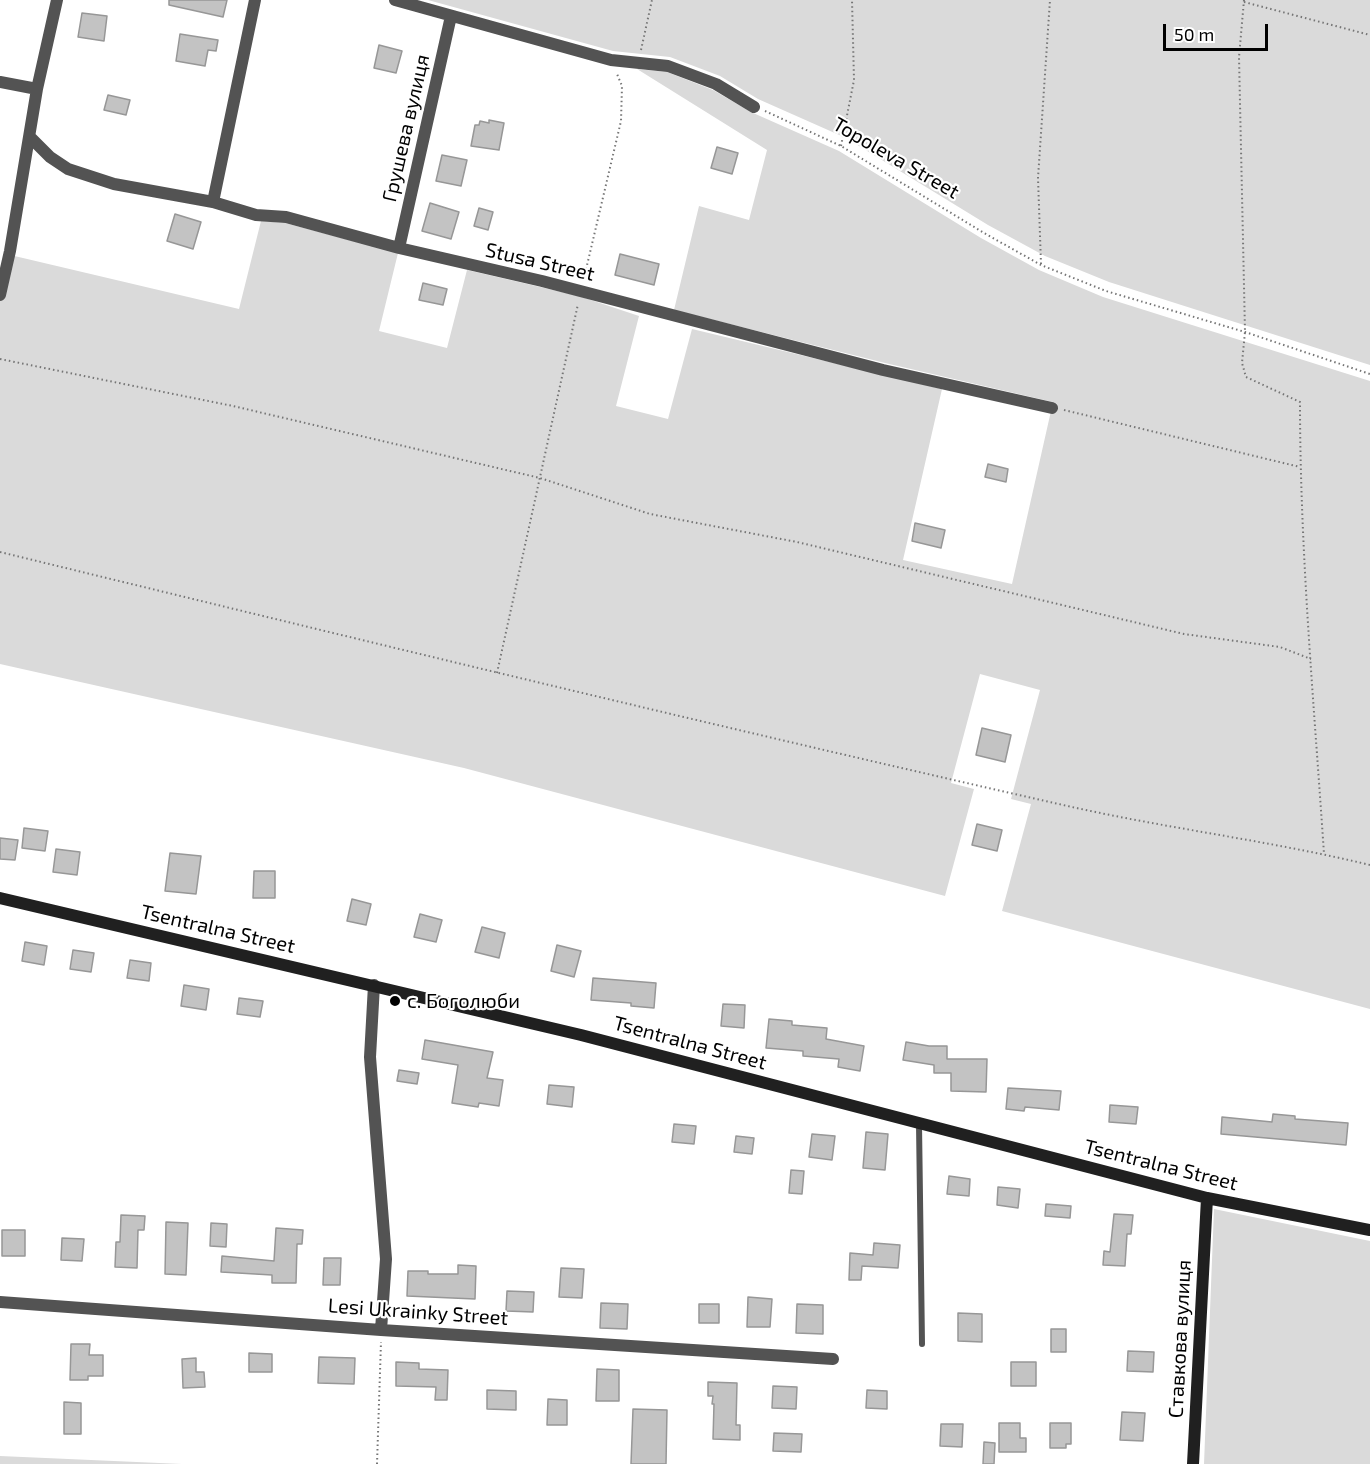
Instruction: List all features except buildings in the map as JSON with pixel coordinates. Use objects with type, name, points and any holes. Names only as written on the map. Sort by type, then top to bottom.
[{"type":"street","points":[[0,295],[37,89],[57,0]]},
{"type":"street","points":[[213,202],[255,0]]},
{"type":"street","points":[[395,0],[611,60],[668,66],[716,84],[754,106]]},
{"type":"street","name":"Грушева вулиця","points":[[399,248],[451,16]]},
{"type":"street","points":[[0,82],[37,89]]},
{"type":"street","name":"Stusa Street","points":[[30,137],[50,158],[68,169],[114,184],[213,202],[256,215],[286,217],[399,248],[581,291],[872,367],[1052,408]]},
{"type":"street","name":"Tsentralna Street","points":[[0,898],[581,1035],[1207,1198],[1370,1230]]},
{"type":"street","points":[[374,985],[370,1057],[386,1259],[381,1330]]},
{"type":"street","name":"Ставкова вулиця","points":[[1192,1464],[1207,1198]]},
{"type":"street","name":"Lesi Ukrainky Street","points":[[0,1302],[381,1330],[833,1359]]},
{"type":"lane","points":[[919,1123],[922,1344]]},
{"type":"path","points":[[638,63],[651,0]]},
{"type":"path","points":[[841,146],[854,80],[852,0]]},
{"type":"path","points":[[1041,265],[1038,178],[1050,0]]},
{"type":"path","points":[[1324,854],[1300,466],[1300,402],[1246,377],[1242,363],[1245,332],[1239,57],[1244,1],[1370,35]]},
{"type":"path","points":[[497,673],[621,121],[622,86],[611,60]]},
{"type":"path","name":"Topoleva Street","points":[[754,106],[841,146],[1041,265],[1106,291],[1245,332],[1370,374]]},
{"type":"path","points":[[0,359],[233,406],[540,477],[650,514],[797,542],[1184,634],[1280,647],[1311,659]]},
{"type":"path","points":[[1052,408],[1300,466]]},
{"type":"path","points":[[0,552],[497,673],[1077,808],[1324,854],[1370,865]]},
{"type":"path","points":[[377,1464],[381,1330]]},
{"type":"shaded area","points":[[428,0],[1370,0],[1370,365],[1109,282],[1045,256],[988,225],[846,138],[758,99],[720,76],[670,57],[613,51]]},
{"type":"shaded area","points":[[637,69],[667,72],[713,90],[751,112],[839,151],[981,238],[1039,270],[1103,297],[1370,381],[1370,1009],[1002,911],[1031,804],[1011,799],[1040,690],[980,674],[951,783],[974,789],[945,896],[464,768],[0,664],[0,276],[6,254],[239,309],[261,221],[285,223],[398,253],[379,331],[447,348],[467,270],[579,296],[639,316],[616,406],[668,419],[692,329],[942,389],[903,560],[1012,584],[1053,402],[674,310],[699,206],[749,220],[767,150]]},
{"type":"shaded area","points":[[1214,1209],[1370,1241],[1370,1464],[1204,1464]]},
{"type":"shaded area","points":[[0,1456],[182,1464],[0,1464]]},
{"type":"place","name":"с. Боголюби","points":[[395,1001]]}]
